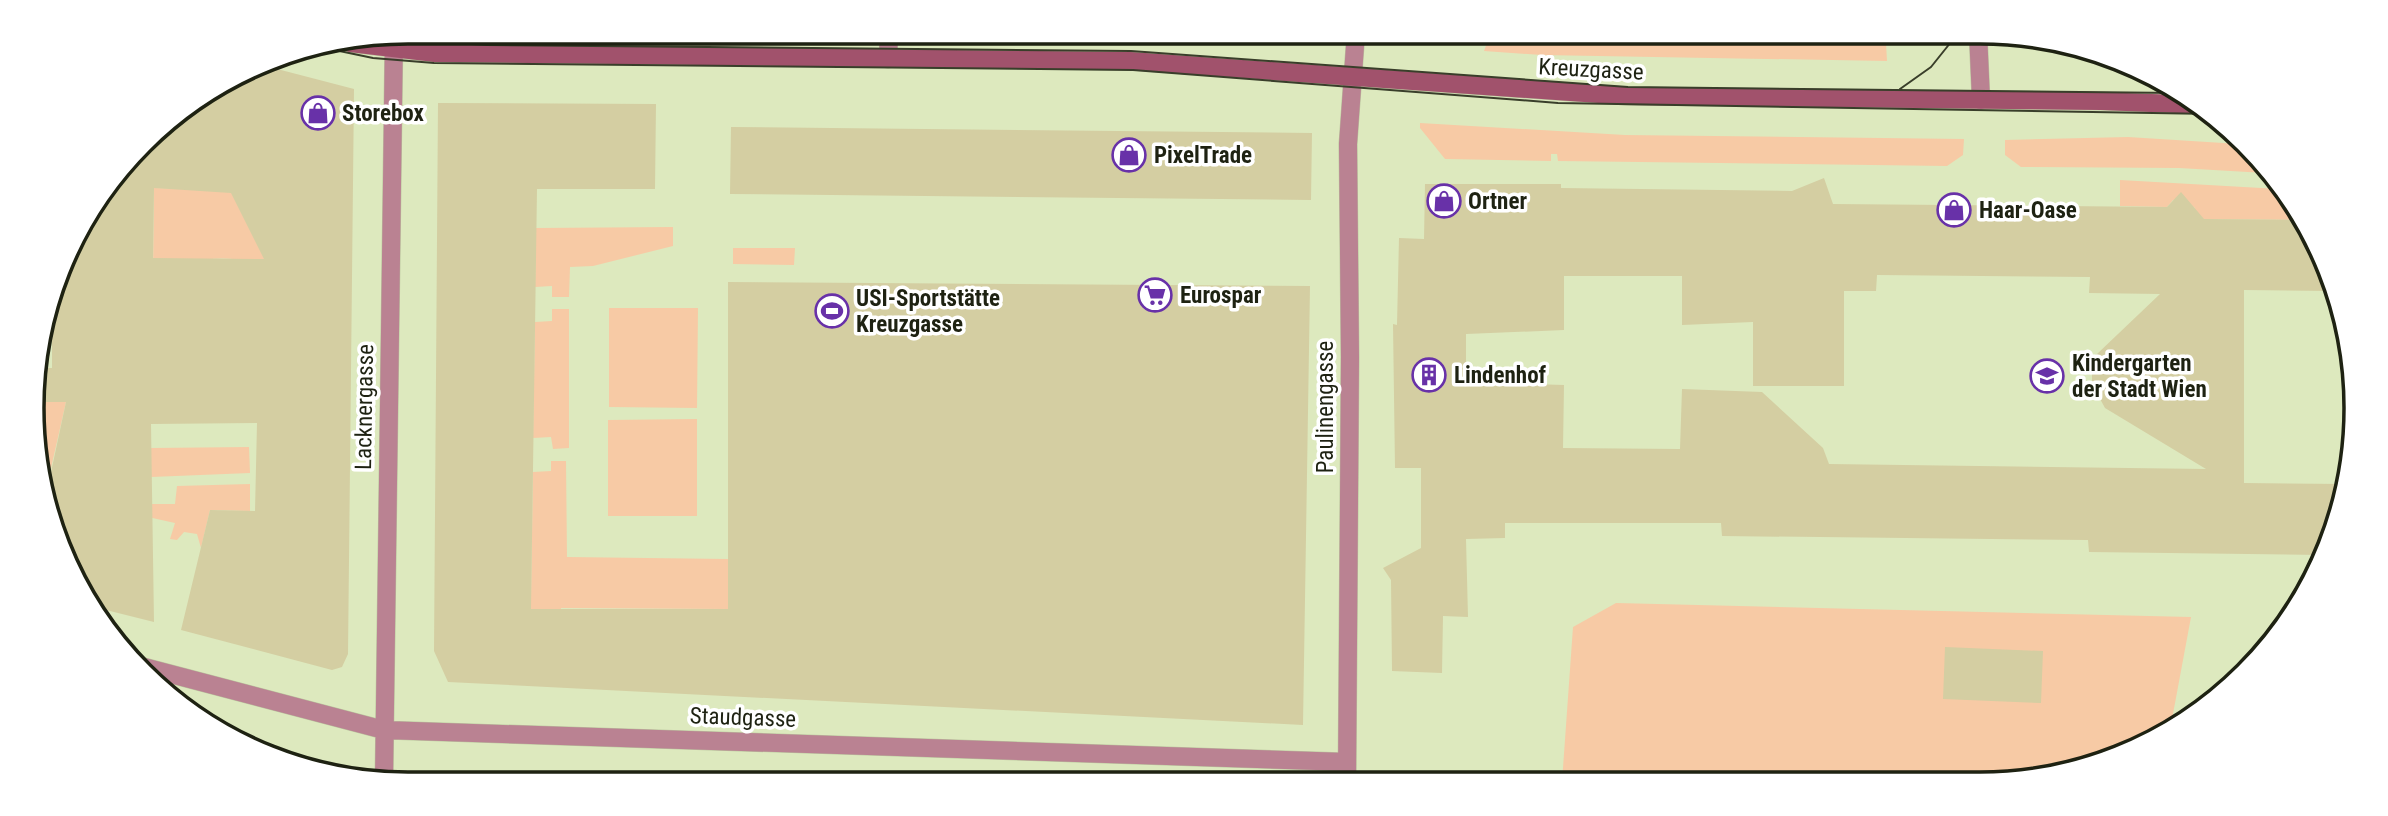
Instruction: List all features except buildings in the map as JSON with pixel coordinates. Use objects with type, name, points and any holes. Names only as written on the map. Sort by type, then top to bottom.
[{"type":"street","name":"Kreuzgasse","points":[[405,44],[448,53],[1130,61],[1352,79],[1627,96],[2181,105]]},
{"type":"street","points":[[888,59],[889,44]]},
{"type":"street","name":"Paulinengasse","points":[[1347,772],[1350,357],[1348,144],[1355,44]]},
{"type":"street","points":[[1979,44],[1981,100]]},
{"type":"street","name":"Lacknergasse","points":[[384,771],[394,45]]},
{"type":"street","name":"Staudgasse","points":[[154,670],[384,730],[1347,762]]},
{"type":"shaded area","points":[[1487,44],[1886,44],[1887,61],[1542,55],[1484,51]]},
{"type":"shaded area","points":[[1420,123],[1625,135],[1964,139],[1963,155],[1947,166],[1558,161],[1557,154],[1551,154],[1551,161],[1445,159],[1420,128]]},
{"type":"shaded area","points":[[2128,137],[2231,143],[2258,173],[2179,168],[2021,167],[2005,155],[2005,140]]},
{"type":"shaded area","points":[[2120,180],[2271,189],[2291,220],[2195,219],[2195,208],[2182,199],[2173,200],[2167,207],[2120,206]]},
{"type":"shaded area","points":[[154,188],[244,190],[268,266],[236,259],[209,259],[153,275]]},
{"type":"shaded area","points":[[673,227],[673,246],[593,266],[570,267],[569,297],[552,297],[552,286],[535,287],[536,228]]},
{"type":"shaded area","points":[[733,248],[795,248],[794,265],[733,264]]},
{"type":"shaded area","points":[[609,308],[698,308],[697,408],[609,407]]},
{"type":"shaded area","points":[[552,309],[569,309],[569,448],[553,449],[551,437],[533,438],[535,322],[552,321]]},
{"type":"shaded area","points":[[44,402],[66,402],[50,473]]},
{"type":"shaded area","points":[[697,419],[697,516],[608,516],[608,420]]},
{"type":"shaded area","points":[[249,447],[250,473],[151,477],[151,448]]},
{"type":"shaded area","points":[[551,461],[566,461],[567,557],[728,559],[728,609],[561,608],[560,625],[501,597],[531,598],[533,472],[551,471]]},
{"type":"shaded area","points":[[250,484],[250,511],[210,510],[201,548],[197,534],[184,532],[177,540],[170,539],[175,523],[148,517],[151,504],[175,504],[177,486]]},
{"type":"shaded area","points":[[1616,603],[2191,617],[2172,717],[2119,745],[2074,760],[2028,769],[1980,772],[1563,772],[1573,627]]},
{"type":"tram line","points":[[471,44],[1131,51],[1628,87],[2162,93]]},
{"type":"tram line","points":[[1900,89],[1931,67],[1949,44]]},
{"type":"tram line","points":[[338,51],[373,58],[434,63],[1133,70],[1558,103],[2194,114]]},
{"type":"place","name":"Storebox","points":[[318,113]]},
{"type":"place","name":"PixelTrade","points":[[1129,155]]},
{"type":"place","name":"Ortner","points":[[1444,201]]},
{"type":"place","name":"Haar-Oase","points":[[1954,210]]},
{"type":"place","name":"Eurospar","points":[[1155,295]]},
{"type":"place","name":"USI-Sportstätte Kreuzgasse","points":[[832,311]]},
{"type":"place","name":"Lindenhof","points":[[1429,375]]},
{"type":"place","name":"Kindergarten der Stadt Wien","points":[[2047,376]]}]
